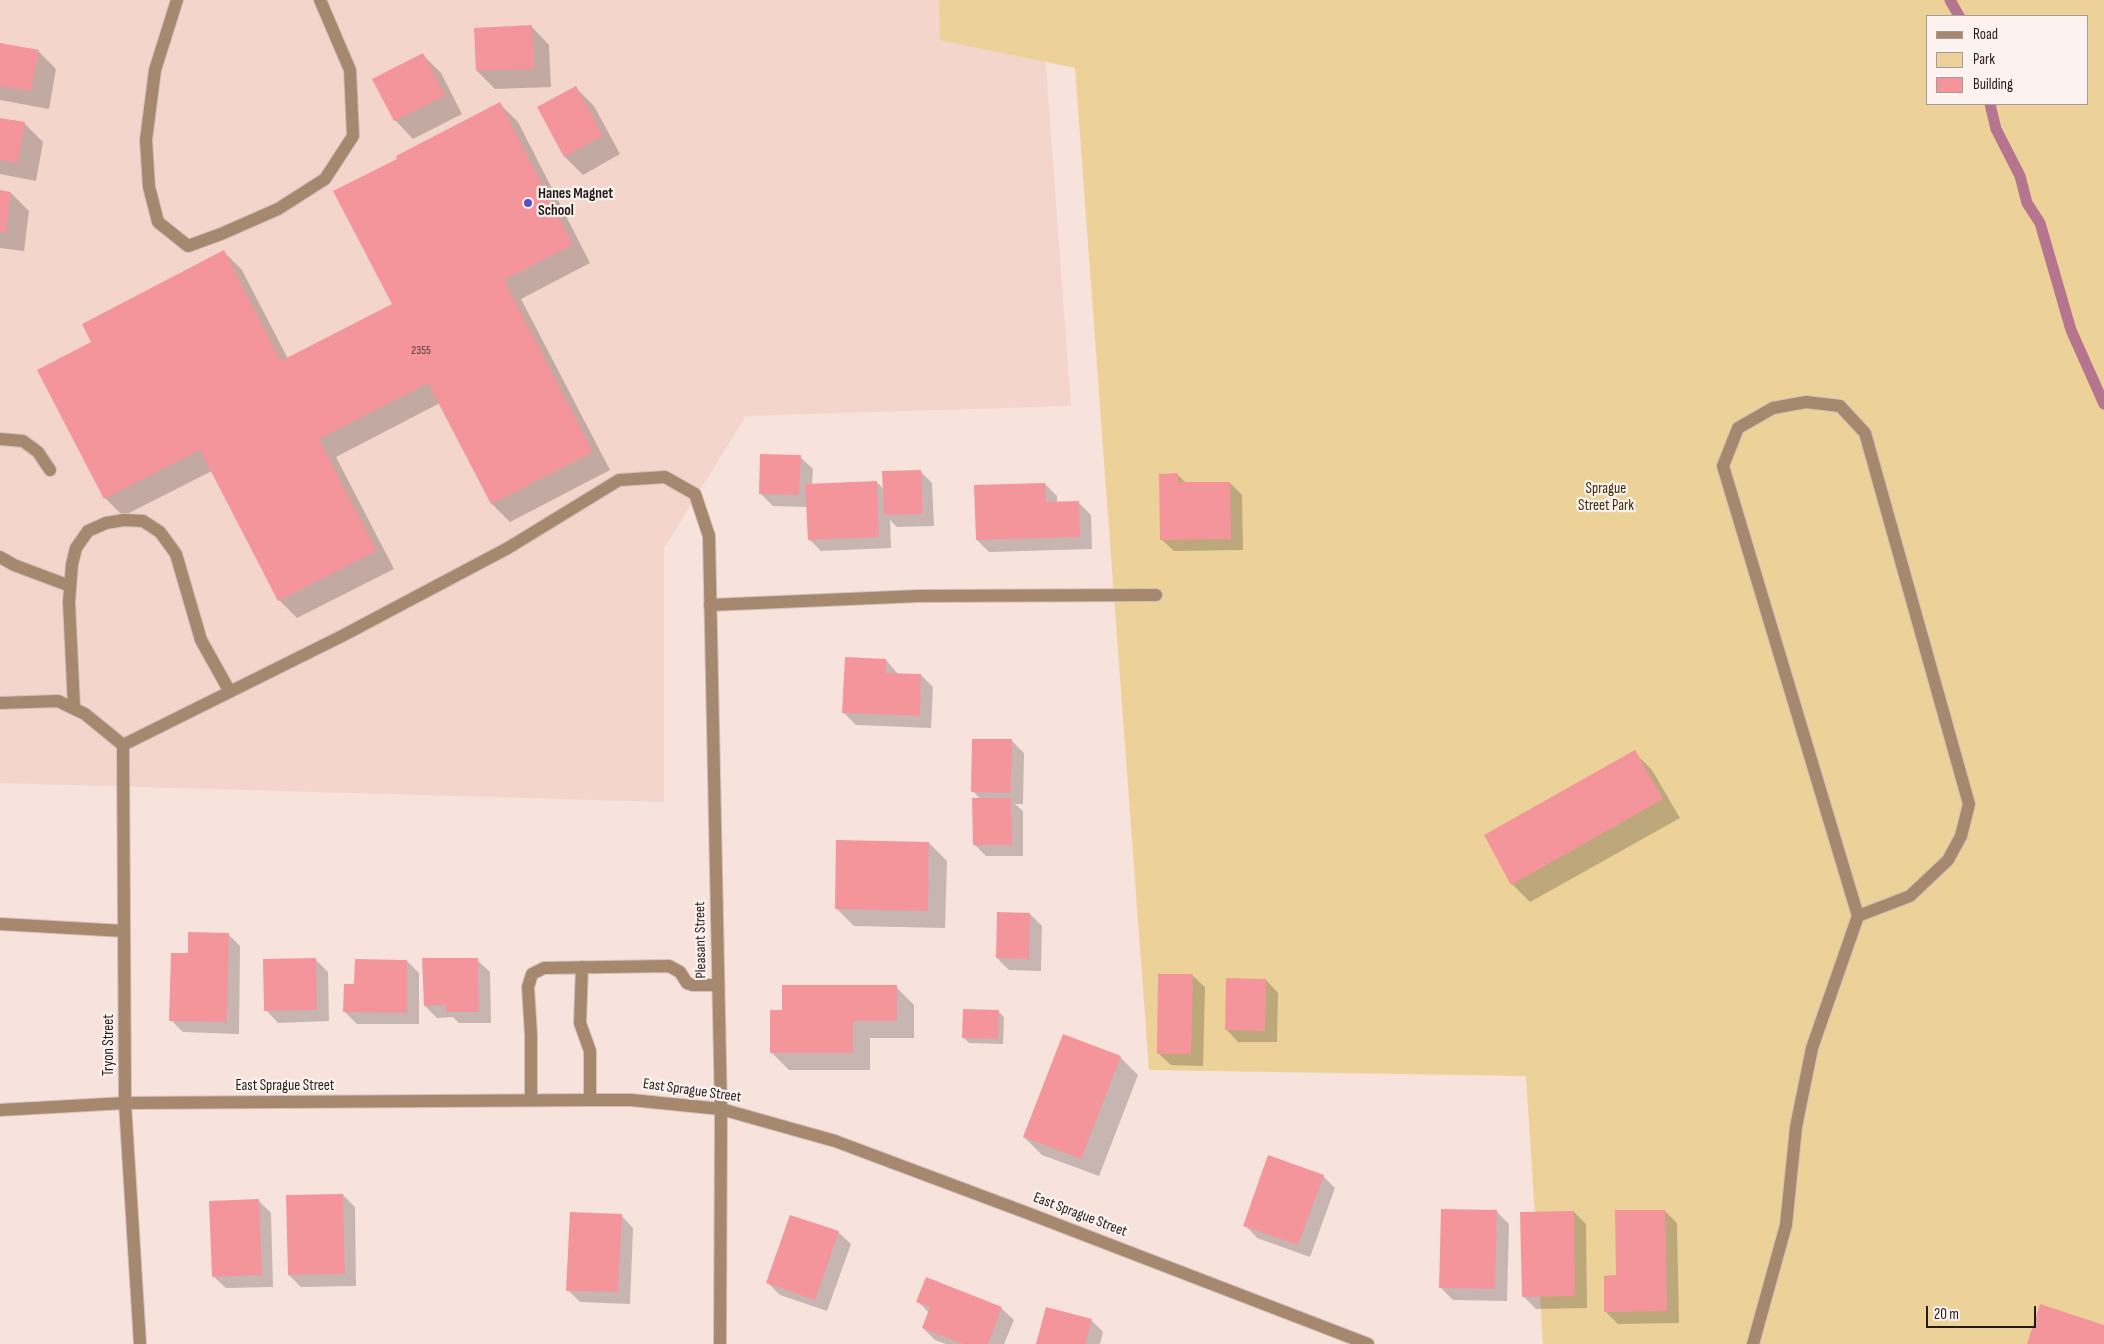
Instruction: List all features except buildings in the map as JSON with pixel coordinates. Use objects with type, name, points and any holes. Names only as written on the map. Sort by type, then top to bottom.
[{"type":"street","points":[[178,0],[155,70],[146,140],[149,187],[158,222],[188,246],[278,209],[325,179],[353,136],[350,70],[320,0]]},
{"type":"street","points":[[1753,1344],[1786,1225],[1796,1127],[1812,1048],[1858,916],[1723,466],[1738,428],[1773,408],[1806,402],[1840,406],[1865,433],[1970,804],[1961,836],[1948,860],[1910,896],[1858,916]]},
{"type":"street","points":[[0,439],[23,441],[38,452],[50,470]]},
{"type":"street","name":"Pleasant Street","points":[[123,745],[342,636],[508,548],[619,480],[665,477],[695,494],[709,536],[721,1109],[720,1344]]},
{"type":"street","points":[[74,707],[69,602],[72,564],[76,548],[88,531],[106,523],[124,520],[143,522],[160,532],[176,554],[201,640],[230,692]]},
{"type":"street","points":[[0,557],[14,565],[70,586]]},
{"type":"street","points":[[710,605],[919,596],[1156,596]]},
{"type":"street","points":[[0,703],[58,701],[74,707],[85,714],[123,745]]},
{"type":"street","name":"Tryon Street","points":[[123,745],[125,1103],[140,1344]]},
{"type":"street","points":[[0,924],[124,931]]},
{"type":"street","points":[[531,1100],[531,1035],[528,986],[532,974],[544,968],[669,966],[680,972],[687,984],[718,985]]},
{"type":"street","points":[[582,967],[580,1023],[590,1051],[590,1100]]},
{"type":"street","name":"East Sprague Street","points":[[0,1110],[125,1103],[531,1100],[632,1100],[721,1109],[835,1141],[1368,1344]]},
{"type":"shaded area","name":"Hanes Magnet School","points":[[0,0],[1041,0],[1071,406],[746,416],[664,548],[664,802],[0,783]]},
{"type":"green space","name":"Sprague Street Park","points":[[939,0],[2104,0],[2104,1344],[1543,1344],[1526,1076],[1149,1070],[1075,68],[940,40]]},
{"type":"waterway","points":[[1950,0],[1958,15]]},
{"type":"waterway","points":[[1990,105],[1996,129],[2020,176],[2027,203],[2040,223],[2071,330],[2104,404]]},
{"type":"place","name":"Hanes Magnet School","points":[[528,203]]}]
